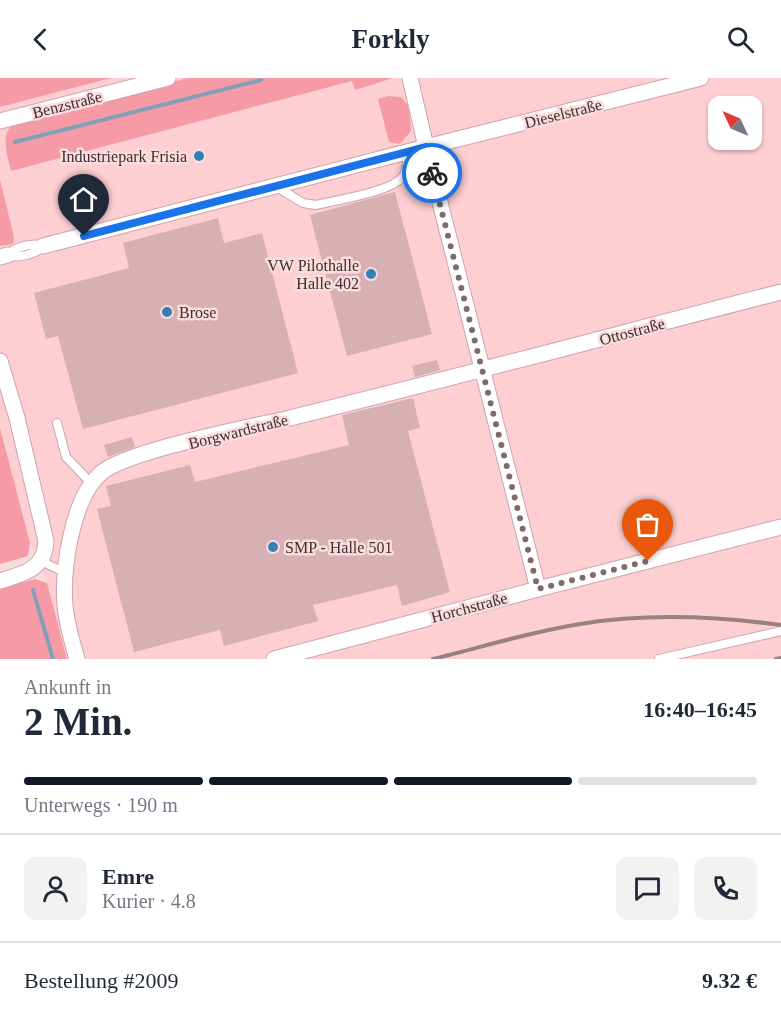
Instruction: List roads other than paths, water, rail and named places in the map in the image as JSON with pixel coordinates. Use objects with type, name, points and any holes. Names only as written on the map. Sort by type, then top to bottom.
[{"type":"street","name":"Benzstraße","points":[[0,121],[168,78]]},
{"type":"street","points":[[410,78],[538,589]]},
{"type":"street","name":"Dieselstraße","points":[[426,147],[701,78]]},
{"type":"street","points":[[43,246],[426,147]]},
{"type":"street","name":"Ottostraße","points":[[483,370],[781,292]]},
{"type":"street","points":[[0,361],[17,418],[46,541],[40,561],[26,574],[0,580]]},
{"type":"street","name":"Borgwardstraße","points":[[77,659],[65,607],[66,573],[76,518],[90,483],[112,465],[483,370]]},
{"type":"street","name":"Horchstraße","points":[[274,659],[781,527]]},
{"type":"lane","points":[[277,187],[303,203],[316,205],[392,186],[403,177],[407,166],[407,152]]},
{"type":"lane","points":[[4,256],[13,257],[39,251],[43,246]]},
{"type":"lane","points":[[57,423],[66,458],[90,483]]},
{"type":"lane","points":[[40,561],[66,573]]},
{"type":"lane","points":[[659,659],[781,631]]},
{"type":"waterway","points":[[15,142],[261,80]]},
{"type":"waterway","points":[[33,590],[53,659]]},
{"type":"railway","points":[[433,659],[543,631],[630,618],[680,617],[781,625]]},
{"type":"railway","points":[[776,659],[781,658]]},
{"type":"place","name":"Industriepark Frisia","points":[[199,156]]},
{"type":"place","name":"VW Pilothalle Halle 402","points":[[371,274]]},
{"type":"place","name":"Brose","points":[[167,312]]},
{"type":"place","name":"SMP - Halle 501","points":[[273,547]]}]
